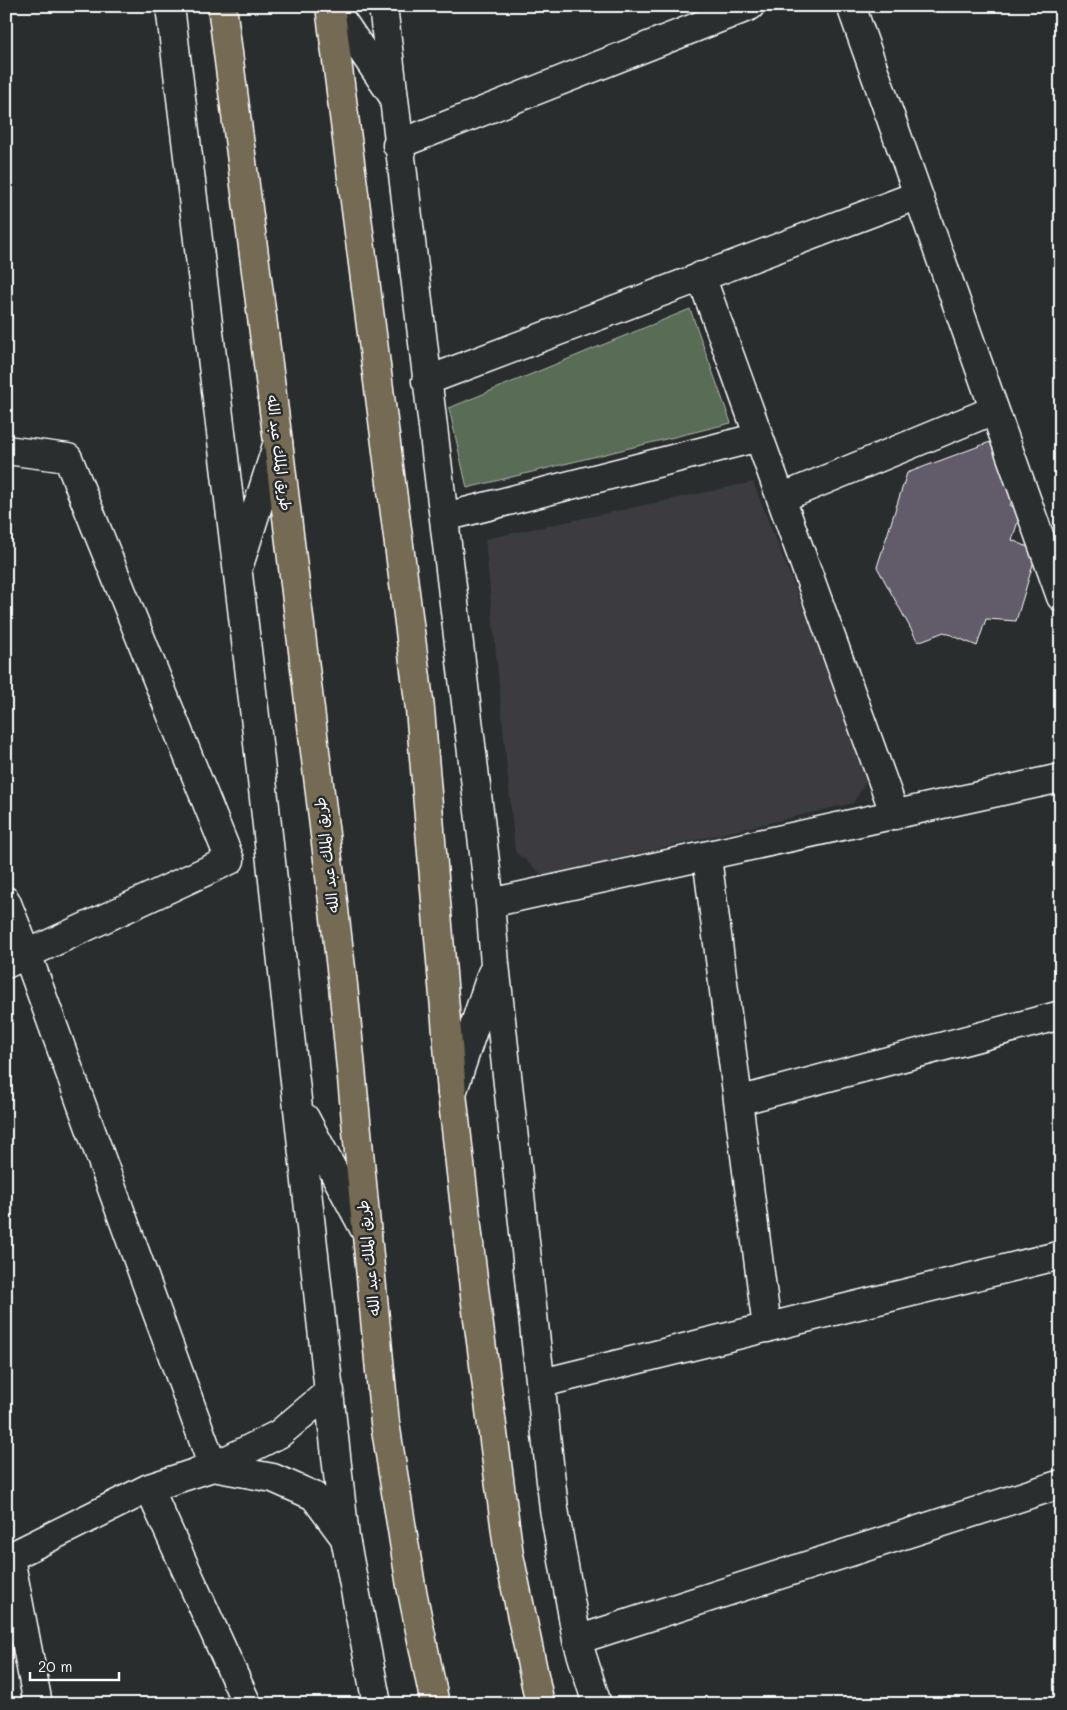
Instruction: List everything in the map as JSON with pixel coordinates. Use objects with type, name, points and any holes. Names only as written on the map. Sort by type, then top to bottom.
[{"type":"main road","name":"طريق الملك عبد الله","points":[[222,6],[278,442],[343,985],[385,1423],[411,1586],[435,1704]]},
{"type":"main road","points":[[331,6],[420,710],[452,1093],[474,1288],[509,1556],[540,1704]]},
{"type":"street","points":[[170,6],[238,570],[345,1538],[377,1704]]},
{"type":"street","points":[[331,6],[393,96]]},
{"type":"street","points":[[383,6],[397,145],[445,517],[490,903],[554,1509],[577,1640],[597,1704]]},
{"type":"street","points":[[397,145],[696,16],[750,6]]},
{"type":"street","points":[[851,6],[1061,598]]},
{"type":"street","points":[[426,381],[918,195]]},
{"type":"street","points":[[701,276],[895,815]]},
{"type":"street","points":[[781,498],[994,410]]},
{"type":"street","points":[[445,517],[759,437]]},
{"type":"street","points":[[238,570],[278,442]]},
{"type":"street","points":[[6,450],[68,458],[230,860],[17,959]]},
{"type":"street","points":[[490,903],[1061,778]]},
{"type":"street","points":[[707,857],[768,1328]]},
{"type":"street","points":[[6,901],[17,959],[213,1467]]},
{"type":"street","points":[[452,1093],[495,964]]},
{"type":"street","points":[[738,1101],[1061,1015]]},
{"type":"street","points":[[298,1105],[367,1234]]},
{"type":"street","points":[[542,1383],[1061,1255]]},
{"type":"street","points":[[38,1704],[8,1559],[149,1488],[213,1467],[279,1434],[330,1391]]},
{"type":"street","points":[[213,1467],[272,1478],[314,1496],[345,1538]]},
{"type":"street","points":[[577,1640],[1061,1484]]},
{"type":"street","points":[[149,1488],[247,1704]]},
{"type":"shaded area","points":[[753,482],[870,776],[853,803],[544,876],[515,852],[485,539]]},
{"type":"green space","points":[[690,309],[731,423],[467,488],[449,408]]},
{"type":"building","points":[[990,442],[1004,458],[1016,494],[1010,505],[1021,512],[1012,540],[1037,551],[1016,621],[986,619],[977,646],[944,632],[918,642],[877,567],[907,473]]}]
